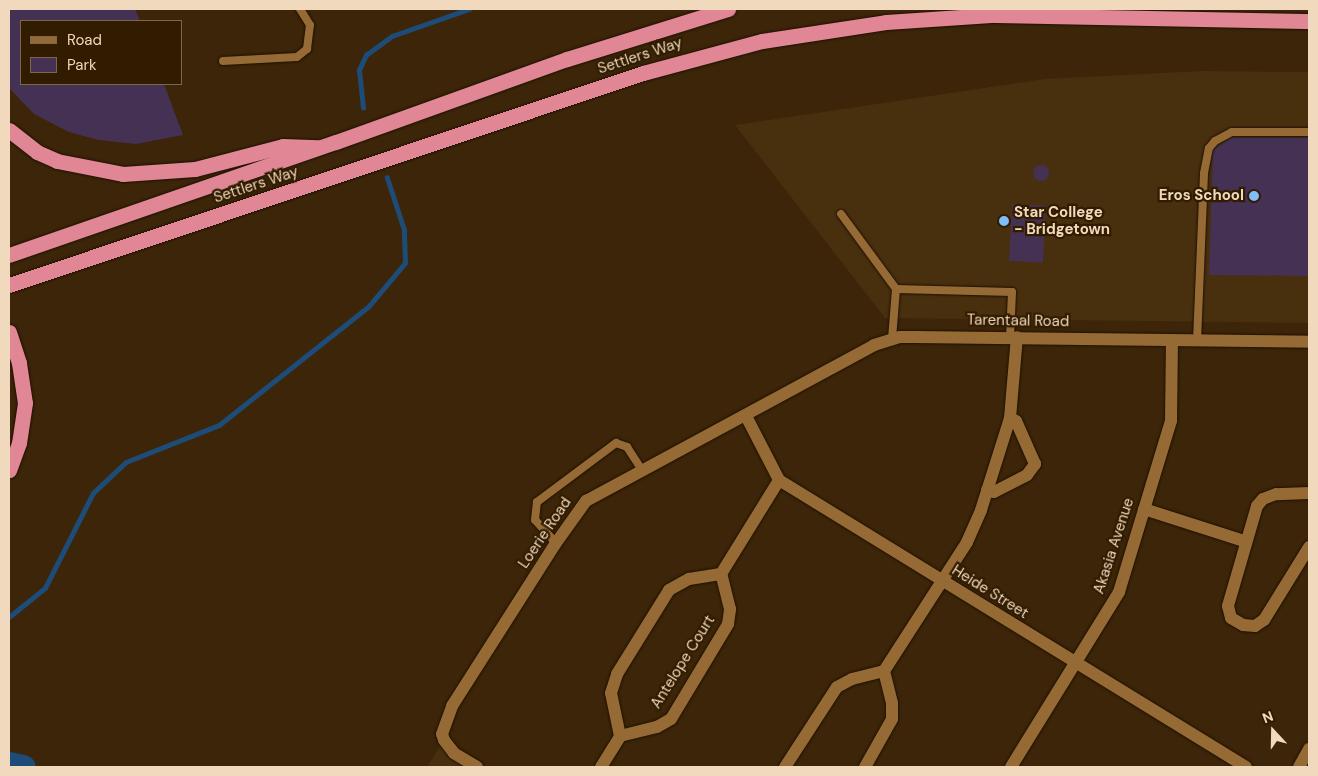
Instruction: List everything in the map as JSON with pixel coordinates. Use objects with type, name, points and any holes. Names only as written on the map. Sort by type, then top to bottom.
[{"type":"highway","name":"Settlers Way","points":[[9,255],[329,145],[396,119],[649,31],[728,9]]},
{"type":"highway","name":"Settlers Way","points":[[9,285],[703,55],[845,26],[991,15],[1309,21]]},
{"type":"highway","points":[[9,130],[37,152],[57,161],[122,174],[196,168],[292,144],[329,145]]},
{"type":"highway","points":[[9,470],[19,443],[25,403],[19,362],[11,337]]},
{"type":"street","name":"Tarentaal Road","points":[[746,416],[874,345],[892,339],[1014,337],[1309,342]]},
{"type":"street","points":[[785,767],[836,687],[852,679],[884,671],[943,582],[970,537],[1010,418],[1014,337]]},
{"type":"street","name":"Akasia Avenue","points":[[1011,767],[1116,597],[1173,410],[1172,340]]},
{"type":"street","name":"Loerie Road","points":[[478,767],[454,753],[444,740],[442,734],[452,706],[556,542],[586,501],[746,416]]},
{"type":"street","name":"Heide Street","points":[[746,416],[780,480],[1075,664],[1246,767]]},
{"type":"street","points":[[987,490],[994,492],[1027,475],[1035,464],[1016,420],[1010,418]]},
{"type":"street","points":[[601,767],[620,736],[611,693],[617,674],[669,590],[689,579],[721,574],[780,480]]},
{"type":"street","points":[[1309,493],[1276,494],[1263,499],[1244,542],[1228,606],[1231,618],[1244,625],[1256,626],[1264,620],[1309,550]]},
{"type":"street","points":[[1144,509],[1244,542]]},
{"type":"street","name":"Antelope Court","points":[[620,736],[657,727],[671,719],[728,624],[730,609],[721,574]]},
{"type":"street","points":[[865,767],[893,712],[884,671]]},
{"type":"street","points":[[1299,767],[1309,749]]},
{"type":"lane","points":[[223,61],[297,57],[307,49],[310,25],[300,9]]},
{"type":"lane","points":[[1197,340],[1204,173],[1209,148],[1215,141],[1232,132],[1309,132]]},
{"type":"lane","points":[[841,214],[896,289],[892,339]]},
{"type":"lane","points":[[896,289],[1012,292],[1014,337]]},
{"type":"lane","points":[[556,542],[535,520],[537,502],[616,443],[627,447],[642,470]]},
{"type":"shaded area","name":"Star College - Bridgetown","points":[[1202,71],[1309,72],[1309,323],[885,318],[735,125],[1045,79]]},
{"type":"shaded area","points":[[444,740],[477,767],[427,767]]},
{"type":"green space","points":[[9,9],[135,9],[140,20],[20,20],[20,85],[164,85],[183,135],[136,144],[98,140],[69,132],[34,114],[9,88]]},
{"type":"green space","points":[[1231,138],[1309,138],[1309,276],[1209,275],[1213,150]]},
{"type":"green space","points":[[1041,165],[1047,167],[1049,173],[1047,179],[1041,181],[1035,179],[1033,173],[1035,167]]},
{"type":"green space","points":[[1012,204],[1046,206],[1043,263],[1009,261]]},
{"type":"waterway","points":[[363,108],[359,70],[366,55],[392,36],[469,9]]},
{"type":"waterway","points":[[9,617],[45,588],[93,493],[126,462],[219,425],[369,306],[405,263],[404,230],[387,178]]},
{"type":"waterway","points":[[9,764],[23,767]]},
{"type":"place","name":"Eros School","points":[[1254,196]]},
{"type":"place","name":"Star College - Bridgetown","points":[[1004,221]]}]
